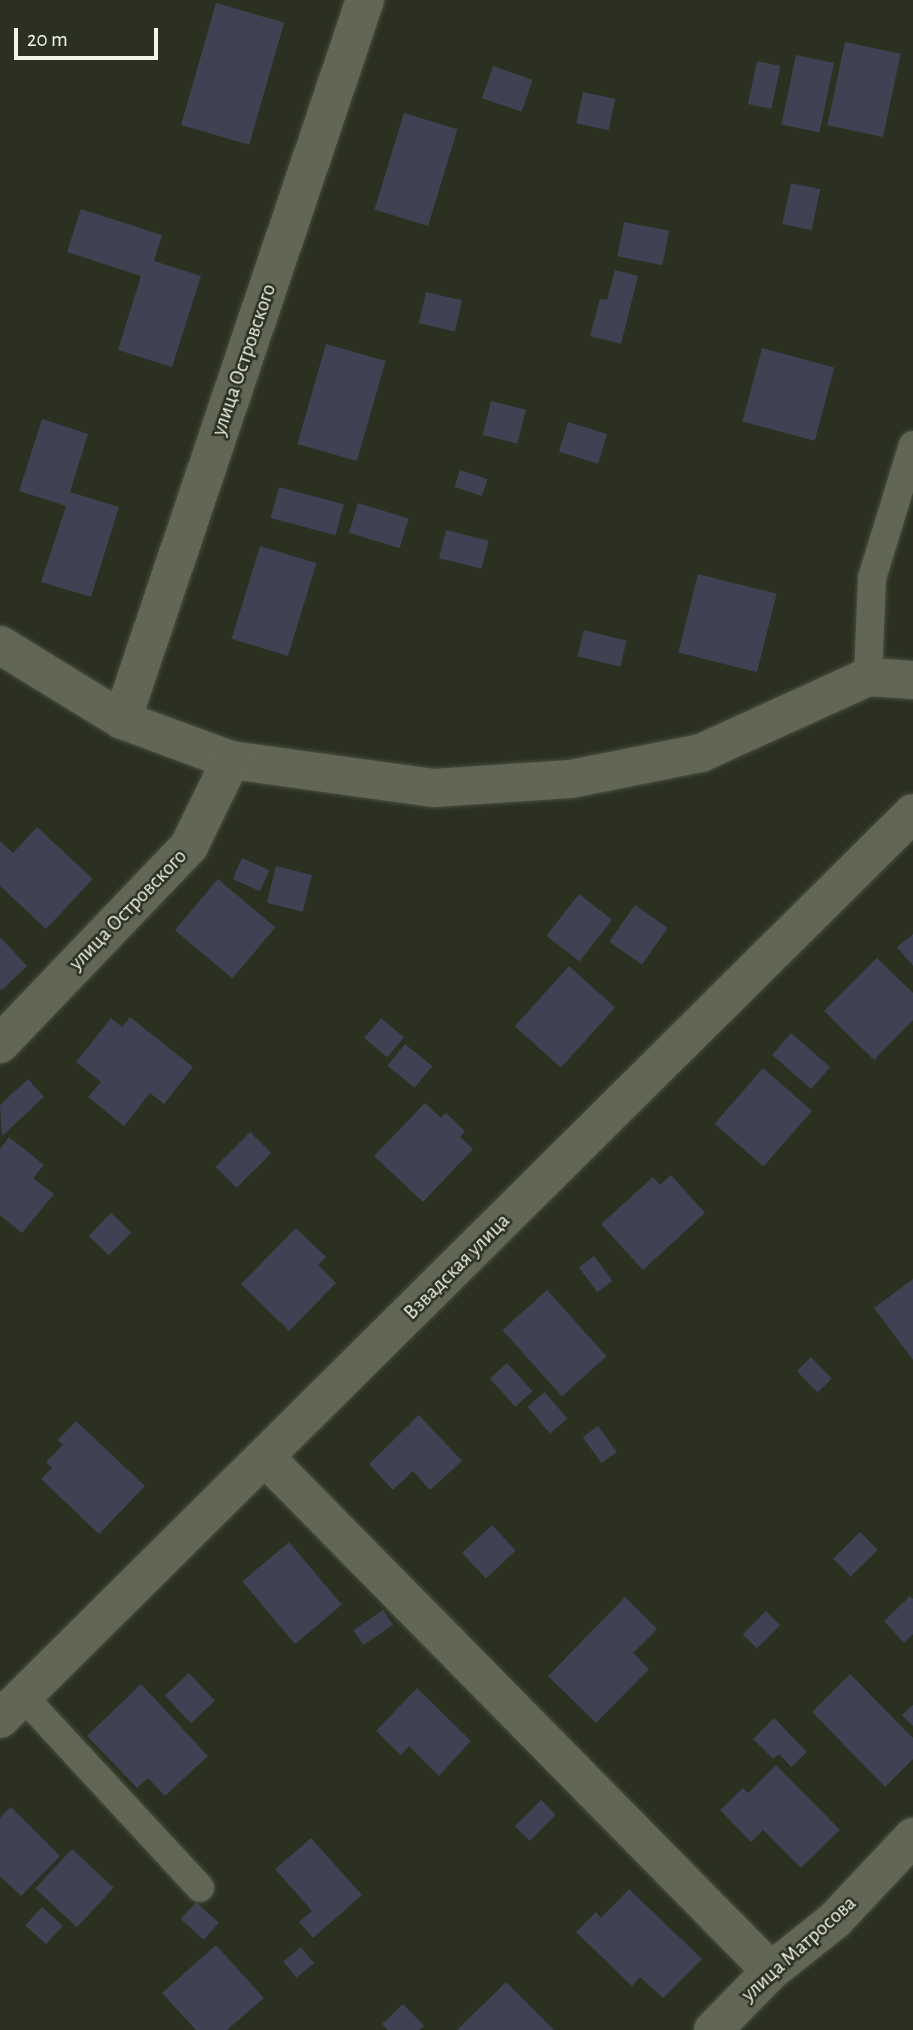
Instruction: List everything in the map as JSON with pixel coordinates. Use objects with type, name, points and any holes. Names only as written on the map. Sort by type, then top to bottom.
[{"type":"street","name":"улица Островского","points":[[122,720],[365,0]]},
{"type":"street","points":[[0,645],[122,720],[231,760],[434,788],[571,779],[701,753],[868,677],[913,680]]},
{"type":"street","name":"улица Островского","points":[[0,1044],[189,846],[231,760]]},
{"type":"street","name":"Взвадская улица","points":[[12,1708],[913,813]]},
{"type":"street","points":[[265,1457],[771,1971]]},
{"type":"street","name":"улица Матросова","points":[[713,2030],[771,1971],[835,1920],[913,1837]]},
{"type":"lane","points":[[868,677],[872,578],[913,445]]},
{"type":"lane","points":[[12,1708],[200,1888]]},
{"type":"building","points":[[216,3],[284,23],[249,145],[181,125]]},
{"type":"building","points":[[845,42],[901,54],[883,137],[827,125]]},
{"type":"building","points":[[796,55],[834,63],[819,133],[781,124]]},
{"type":"building","points":[[757,61],[780,66],[771,109],[748,104]]},
{"type":"building","points":[[493,66],[533,80],[522,112],[482,98]]},
{"type":"building","points":[[583,92],[615,99],[609,130],[576,123]]},
{"type":"building","points":[[404,113],[458,129],[428,226],[374,210]]},
{"type":"building","points":[[791,183],[820,189],[812,230],[782,224]]},
{"type":"building","points":[[81,209],[162,235],[154,261],[201,276],[172,367],[118,350],[141,276],[67,252]]},
{"type":"building","points":[[624,222],[669,231],[662,265],[617,256]]},
{"type":"building","points":[[615,270],[638,276],[621,344],[590,336],[600,299],[607,300]]},
{"type":"building","points":[[426,292],[462,300],[455,332],[419,323]]},
{"type":"building","points":[[326,344],[386,361],[357,461],[297,444]]},
{"type":"building","points":[[762,348],[834,367],[815,441],[742,421]]},
{"type":"building","points":[[491,401],[526,410],[517,444],[483,435]]},
{"type":"building","points":[[42,419],[88,434],[70,492],[119,507],[91,597],[41,582],[66,506],[19,491]]},
{"type":"building","points":[[568,422],[607,434],[598,464],[559,452]]},
{"type":"building","points":[[460,470],[488,479],[482,496],[454,487]]},
{"type":"building","points":[[279,487],[344,504],[335,535],[271,518]]},
{"type":"building","points":[[358,503],[409,518],[400,548],[349,533]]},
{"type":"building","points":[[446,530],[489,541],[482,569],[439,558]]},
{"type":"building","points":[[260,546],[316,563],[288,656],[232,639]]},
{"type":"building","points":[[698,574],[777,594],[757,672],[678,653]]},
{"type":"building","points":[[584,630],[627,641],[620,667],[577,656]]},
{"type":"building","points":[[37,827],[93,879],[46,929],[0,886],[0,841],[13,853]]},
{"type":"building","points":[[242,858],[269,870],[260,891],[233,879]]},
{"type":"building","points":[[276,866],[312,875],[303,912],[267,903]]},
{"type":"building","points":[[218,879],[275,927],[232,979],[175,930]]},
{"type":"building","points":[[579,894],[612,920],[579,962],[546,936]]},
{"type":"building","points":[[635,905],[668,928],[642,965],[609,942]]},
{"type":"building","points":[[913,934],[913,966],[897,947]]},
{"type":"building","points":[[0,937],[27,966],[2,990],[0,989]]},
{"type":"building","points":[[877,958],[913,993],[913,1020],[874,1060],[824,1011]]},
{"type":"building","points":[[569,966],[615,1007],[561,1068],[515,1026]]},
{"type":"building","points":[[130,1017],[193,1067],[164,1104],[150,1093],[124,1126],[88,1097],[101,1082],[76,1062],[111,1018],[122,1027]]},
{"type":"building","points":[[381,1018],[404,1037],[387,1057],[364,1038]]},
{"type":"building","points":[[791,1033],[830,1067],[811,1089],[772,1055]]},
{"type":"building","points":[[405,1044],[432,1066],[415,1088],[387,1066]]},
{"type":"building","points":[[763,1068],[812,1111],[764,1166],[714,1124]]},
{"type":"building","points":[[28,1079],[44,1097],[2,1136],[0,1105]]},
{"type":"building","points":[[425,1103],[441,1118],[446,1113],[465,1131],[460,1137],[473,1149],[423,1202],[374,1156]]},
{"type":"building","points":[[250,1132],[271,1153],[237,1188],[215,1167]]},
{"type":"building","points":[[9,1137],[44,1165],[33,1178],[54,1194],[22,1233],[0,1215],[0,1149]]},
{"type":"building","points":[[671,1175],[705,1213],[643,1270],[601,1224],[653,1177],[660,1185]]},
{"type":"building","points":[[111,1213],[131,1232],[109,1255],[89,1236]]},
{"type":"building","points":[[296,1228],[326,1257],[318,1265],[336,1283],[289,1331],[241,1284]]},
{"type":"building","points":[[594,1256],[613,1281],[597,1292],[579,1267]]},
{"type":"building","points":[[913,1279],[913,1360],[874,1308]]},
{"type":"building","points":[[547,1290],[607,1356],[562,1396],[502,1330]]},
{"type":"building","points":[[811,1357],[832,1379],[817,1392],[797,1371]]},
{"type":"building","points":[[507,1363],[532,1391],[515,1407],[490,1378]]},
{"type":"building","points":[[545,1392],[567,1419],[550,1434],[527,1407]]},
{"type":"building","points":[[419,1415],[462,1461],[430,1490],[413,1471],[393,1490],[369,1464]]},
{"type":"building","points":[[76,1421],[145,1486],[99,1534],[41,1479],[52,1468],[46,1462],[63,1445],[58,1440]]},
{"type":"building","points":[[598,1426],[617,1452],[601,1463],[583,1437]]},
{"type":"building","points":[[492,1525],[516,1551],[486,1579],[462,1553]]},
{"type":"building","points":[[860,1532],[878,1550],[851,1577],[833,1559]]},
{"type":"building","points":[[289,1542],[342,1605],[295,1644],[242,1581]]},
{"type":"building","points":[[910,1596],[913,1599],[913,1634],[904,1643],[884,1621]]},
{"type":"building","points":[[625,1597],[657,1629],[633,1653],[649,1669],[596,1723],[548,1676]]},
{"type":"building","points":[[383,1610],[393,1625],[363,1645],[353,1630]]},
{"type":"building","points":[[766,1611],[780,1625],[757,1648],[743,1634]]},
{"type":"building","points":[[189,1673],[215,1701],[191,1723],[165,1696]]},
{"type":"building","points":[[850,1674],[913,1738],[913,1759],[885,1787],[812,1712]]},
{"type":"building","points":[[141,1684],[208,1756],[165,1796],[148,1778],[137,1788],[87,1736]]},
{"type":"building","points":[[417,1688],[471,1741],[439,1776],[409,1746],[401,1755],[376,1731]]},
{"type":"building","points":[[913,1705],[913,1726],[902,1715]]},
{"type":"building","points":[[774,1718],[807,1752],[791,1767],[779,1754],[773,1759],[753,1739]]},
{"type":"building","points":[[776,1765],[840,1830],[801,1868],[763,1830],[751,1842],[720,1810],[743,1788],[748,1793]]},
{"type":"building","points":[[541,1800],[556,1815],[530,1841],[515,1826]]},
{"type":"building","points":[[11,1807],[60,1856],[21,1896],[0,1876],[0,1818]]},
{"type":"building","points":[[311,1838],[362,1895],[313,1938],[299,1922],[312,1911],[275,1869]]},
{"type":"building","points":[[72,1849],[114,1888],[77,1927],[35,1888]]},
{"type":"building","points":[[629,1889],[702,1959],[663,1998],[640,1977],[632,1986],[576,1932],[596,1912],[601,1918]]},
{"type":"building","points":[[196,1902],[219,1923],[204,1940],[181,1919]]},
{"type":"building","points":[[42,1907],[63,1926],[46,1944],[25,1926]]},
{"type":"building","points":[[216,1945],[264,1998],[227,2030],[196,2030],[162,1993]]},
{"type":"building","points":[[301,1947],[314,1963],[296,1978],[283,1961]]},
{"type":"building","points":[[506,1982],[554,2030],[457,2030]]},
{"type":"building","points":[[403,2004],[424,2026],[419,2030],[388,2030],[382,2024]]}]
